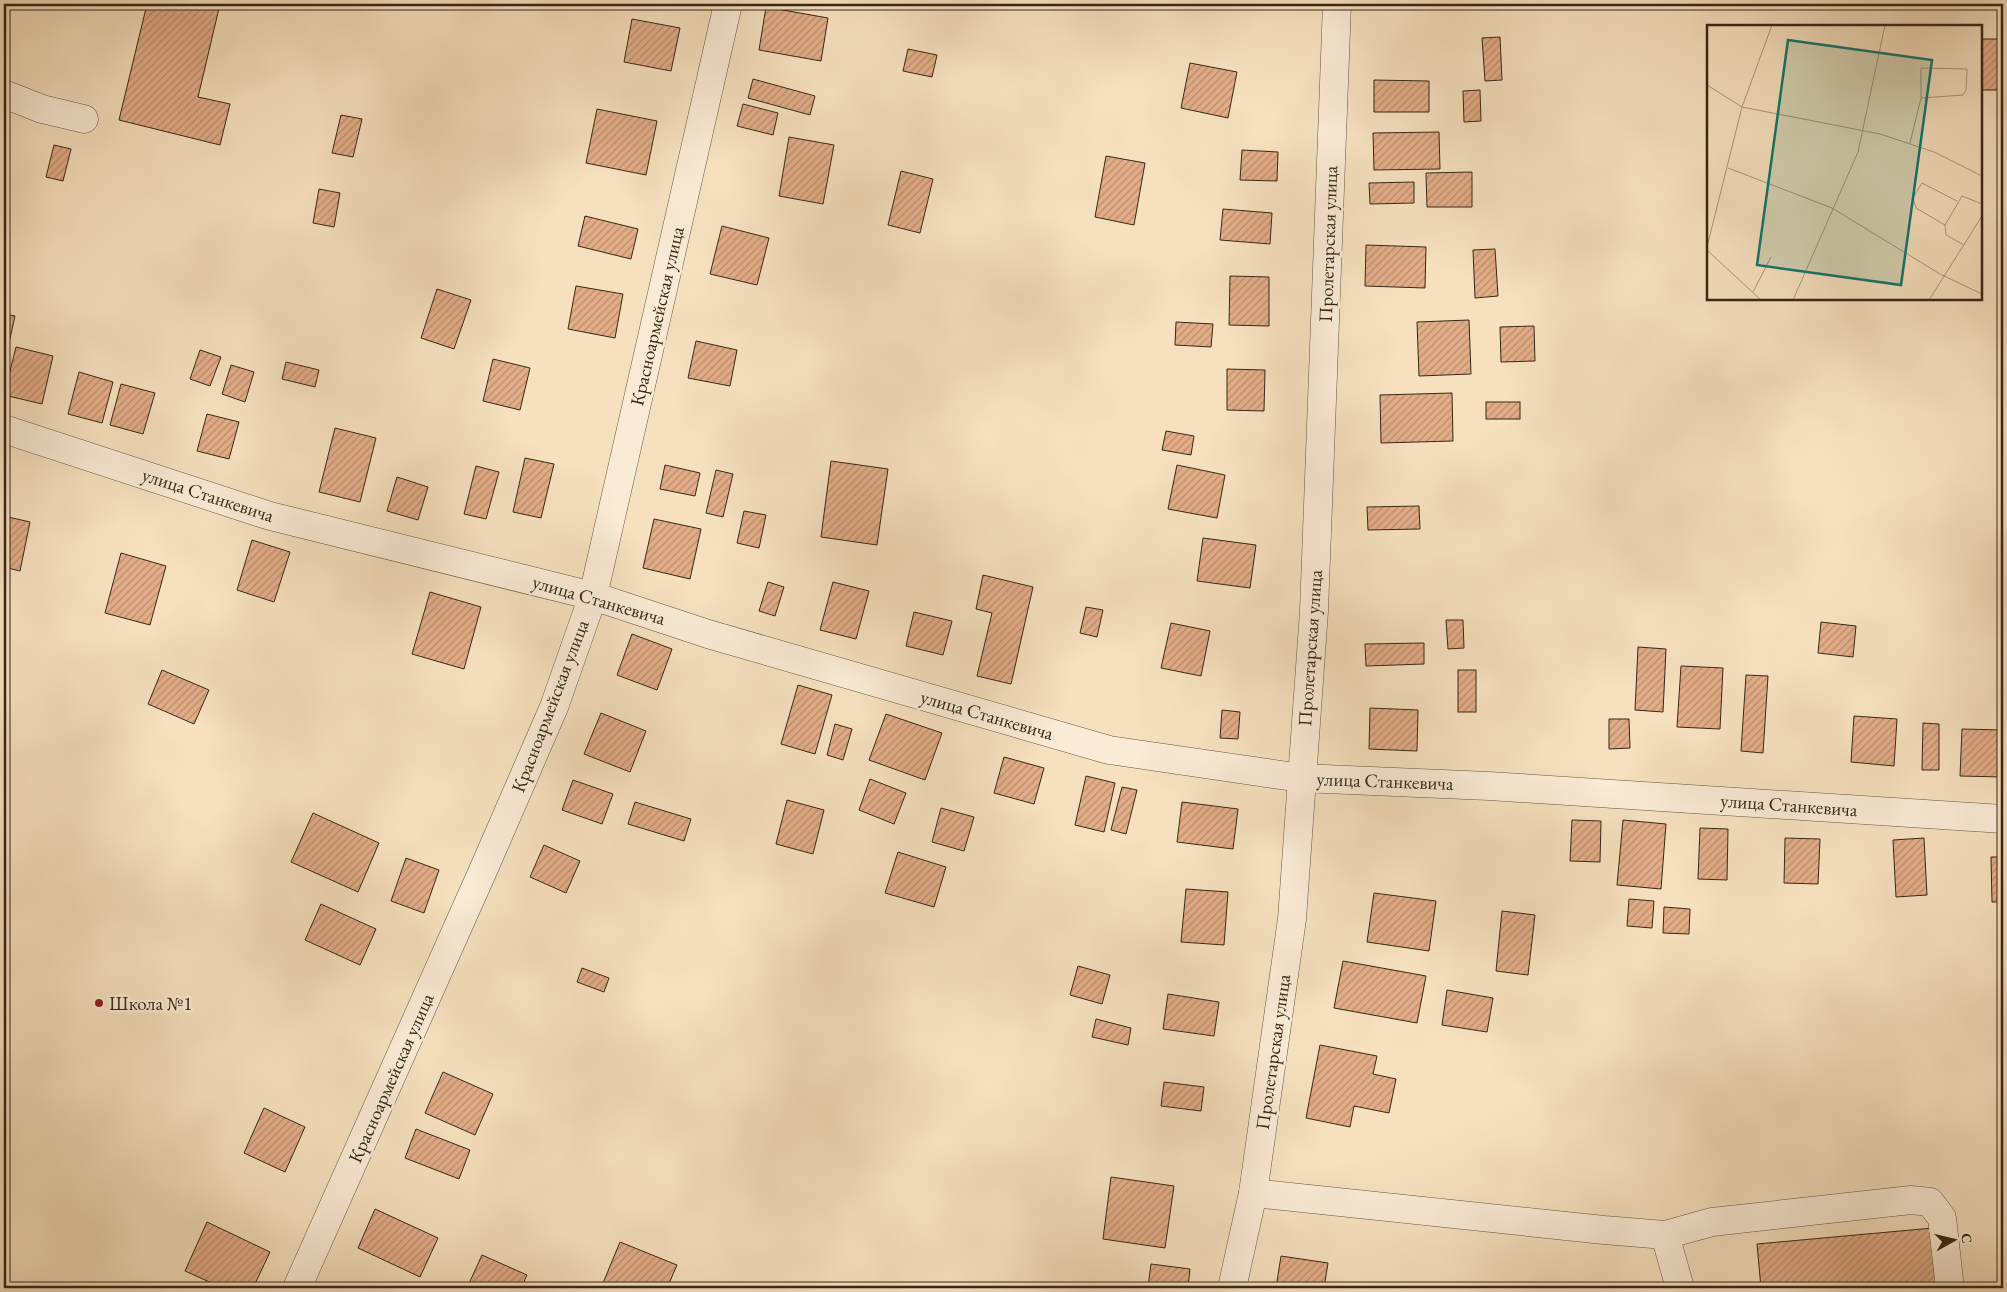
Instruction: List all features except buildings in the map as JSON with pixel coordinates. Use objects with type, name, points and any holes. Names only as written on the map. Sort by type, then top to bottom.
[{"type":"street","name":"Красноармейская улица","points":[[297,1288],[554,707],[593,596],[728,4]]},
{"type":"street","name":"Пролетарская улица","points":[[1232,1288],[1253,1193],[1292,919],[1314,611],[1337,4]]},
{"type":"street","points":[[4,94],[42,109],[84,119]]},
{"type":"street","name":"улица Станкевича","points":[[4,429],[270,516],[593,596],[718,637],[1109,750],[1301,778],[1489,786],[2003,819]]},
{"type":"street","points":[[1253,1193],[1604,1230],[1664,1234],[1712,1222],[1911,1200],[1930,1202],[1942,1218],[1950,1288]]},
{"type":"street","points":[[1664,1234],[1680,1288]]},
{"type":"place","name":"Школа №1","points":[[99,1003]]}]
